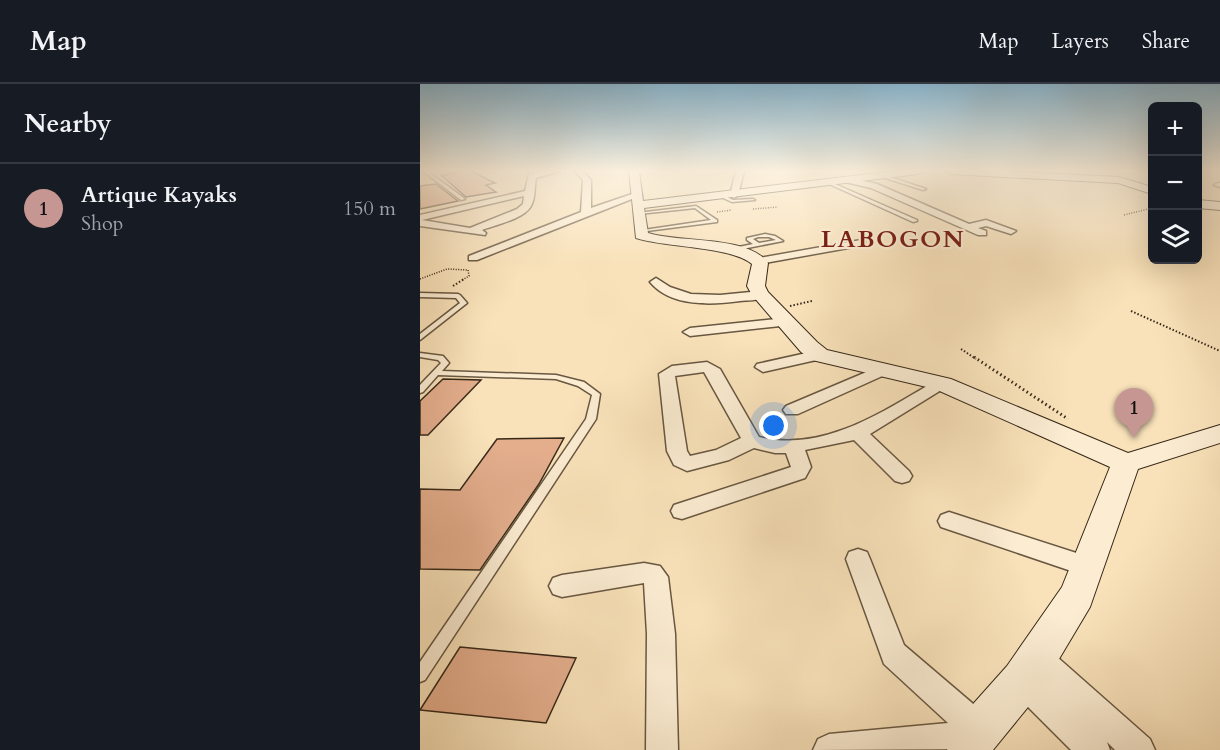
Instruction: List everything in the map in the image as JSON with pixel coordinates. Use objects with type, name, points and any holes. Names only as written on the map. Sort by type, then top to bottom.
[{"type":"street","points":[[420,218],[488,202]]},
{"type":"street","points":[[470,232],[520,211],[527,202]]},
{"type":"street","points":[[586,202],[586,213]]},
{"type":"street","points":[[638,202],[641,236],[650,240],[746,254],[861,243]]},
{"type":"street","points":[[473,258],[586,213],[639,211],[689,202]]},
{"type":"street","points":[[911,202],[982,233]]},
{"type":"street","points":[[1202,206],[1220,206]]},
{"type":"street","points":[[953,220],[970,216]]},
{"type":"street","points":[[420,223],[519,239]]},
{"type":"street","points":[[968,228],[986,223],[1011,231]]},
{"type":"street","points":[[758,253],[756,286],[760,295],[809,348],[820,355],[943,384],[1126,463],[1220,434]]},
{"type":"street","points":[[656,282],[667,292],[702,300],[760,295]]},
{"type":"street","points":[[690,332],[785,322]]},
{"type":"street","points":[[763,367],[820,355]]},
{"type":"street","points":[[752,441],[714,372],[707,367],[672,371],[667,374],[681,460],[687,464],[722,455],[752,441],[776,447],[794,446],[858,434],[943,384]]},
{"type":"street","points":[[792,410],[883,370]]},
{"type":"street","points":[[858,434],[902,476]]},
{"type":"street","points":[[682,511],[798,473],[801,467],[794,446]]},
{"type":"street","points":[[974,740],[1030,670],[1077,596],[1086,566],[1126,463]]},
{"type":"street","points":[[949,521],[1086,566]]},
{"type":"street","points":[[858,559],[894,654],[974,740]]},
{"type":"street","points":[[562,586],[644,573],[651,573],[656,577],[661,634],[662,750]]},
{"type":"street","points":[[1030,670],[1094,750]]},
{"type":"street","points":[[1030,670],[1139,750]]},
{"type":"street","points":[[829,750],[924,739],[974,740]]},
{"type":"lane","points":[[878,202],[915,221]]},
{"type":"lane","points":[[696,207],[715,221],[639,211],[696,207]]},
{"type":"lane","points":[[769,235],[780,241],[772,243],[758,253],[749,239],[769,235]]},
{"type":"lane","points":[[420,295],[458,296],[464,303],[420,338]]},
{"type":"lane","points":[[420,356],[440,358],[445,363],[420,390]]},
{"type":"lane","points":[[420,675],[591,418],[596,394],[581,384],[556,377],[437,373]]},
{"type":"path","points":[[1124,215],[1148,209]]},
{"type":"path","points":[[420,279],[447,269],[468,270],[469,276],[444,292],[445,295]]},
{"type":"path","points":[[1131,311],[1220,351]]},
{"type":"path","points":[[961,349],[1076,424]]},
{"type":"building","points":[[420,202],[453,202],[420,209]]},
{"type":"building","points":[[443,379],[481,380],[428,435],[420,435],[420,401]]},
{"type":"building","points":[[564,438],[539,484],[480,570],[420,569],[420,489],[460,490],[497,439]]},
{"type":"building","points":[[460,647],[576,658],[546,723],[420,710]]},
{"type":"place","name":"Artique Kayaks","points":[[1134,438]]},
{"type":"district","name":"LABOGON","points":[[893,239]]}]
